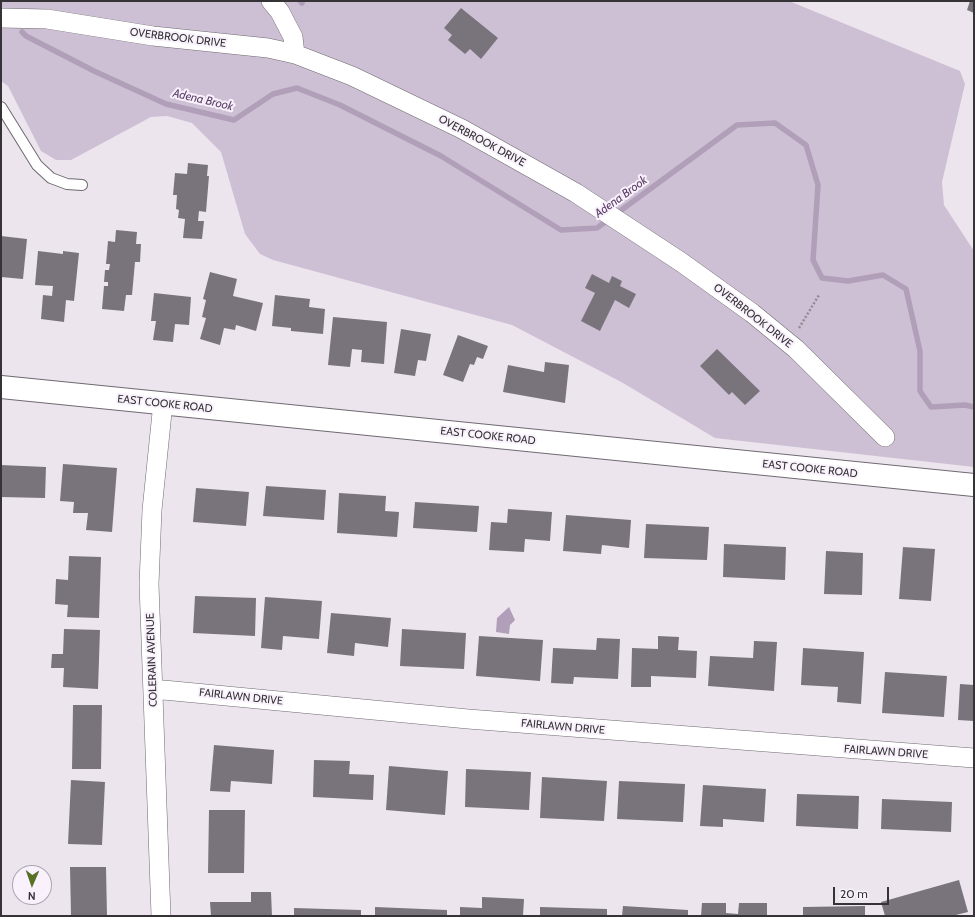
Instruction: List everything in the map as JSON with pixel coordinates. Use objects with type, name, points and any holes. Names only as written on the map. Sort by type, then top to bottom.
[{"type":"main road","name":"EAST COOKE ROAD","points":[[1,387],[974,485]]},
{"type":"street","points":[[271,1],[280,12],[293,38],[295,54]]},
{"type":"street","name":"OVERBROOK DRIVE","points":[[1,18],[47,19],[153,36],[245,45],[295,54],[352,76],[462,129],[576,193],[641,235],[719,290],[790,344],[885,437]]},
{"type":"street","name":"COLERAIN AVENUE","points":[[161,916],[149,584],[152,510],[163,404]]},
{"type":"street","name":"FAIRLAWN DRIVE","points":[[153,689],[491,721],[974,758]]},
{"type":"lane","points":[[1,107],[37,165],[51,178],[67,184],[82,185]]},
{"type":"path","points":[[790,344],[806,314],[819,295]]},
{"type":"shaded area","points":[[1,1],[789,1],[960,71],[965,84],[942,182],[944,205],[974,251],[974,467],[715,438],[623,383],[512,325],[273,260],[260,254],[245,234],[221,152],[192,123],[167,116],[151,117],[71,160],[56,160],[41,151],[8,86],[1,81]]},
{"type":"shaded area","points":[[509,607],[515,620],[510,625],[509,634],[496,632],[497,618]]},
{"type":"building","points":[[970,1],[974,1],[974,13],[967,10]]},
{"type":"building","points":[[461,8],[498,38],[481,59],[470,49],[465,54],[448,40],[452,35],[444,28]]},
{"type":"building","points":[[188,163],[208,165],[207,176],[209,176],[206,212],[199,211],[198,221],[204,221],[202,239],[183,238],[185,219],[178,218],[179,210],[176,209],[177,195],[173,195],[175,173],[187,174]]},
{"type":"building","points":[[116,230],[137,232],[136,244],[141,244],[140,262],[135,262],[132,295],[126,295],[124,311],[102,309],[104,286],[108,286],[108,282],[104,282],[105,270],[109,270],[110,264],[106,264],[108,241],[115,242]]},
{"type":"building","points":[[1,236],[27,239],[23,279],[1,277]]},
{"type":"building","points":[[38,251],[63,254],[63,251],[79,253],[74,301],[66,300],[64,322],[41,319],[43,295],[52,296],[53,286],[35,285]]},
{"type":"building","points":[[210,272],[237,279],[233,296],[263,303],[256,331],[236,325],[235,330],[224,328],[220,345],[200,339],[206,318],[202,317],[206,300],[203,299]]},
{"type":"building","points":[[592,274],[609,283],[612,276],[622,281],[620,286],[636,294],[629,308],[615,300],[600,331],[581,321],[595,293],[585,288]]},
{"type":"building","points":[[154,293],[191,297],[189,325],[175,324],[173,342],[153,340],[156,321],[151,321]]},
{"type":"building","points":[[275,295],[310,299],[309,307],[325,309],[323,334],[291,331],[291,328],[272,326]]},
{"type":"building","points":[[333,317],[387,322],[384,364],[361,362],[362,350],[352,349],[350,367],[328,365]]},
{"type":"building","points":[[401,329],[431,334],[426,361],[418,360],[415,376],[394,373]]},
{"type":"building","points":[[458,335],[488,346],[483,359],[477,357],[474,365],[470,364],[463,382],[443,375]]},
{"type":"building","points":[[717,349],[760,391],[745,405],[732,392],[729,395],[700,366]]},
{"type":"building","points":[[545,362],[569,365],[565,403],[503,392],[508,365],[544,372]]},
{"type":"building","points":[[63,464],[117,468],[112,532],[86,530],[88,513],[73,513],[74,502],[60,501]]},
{"type":"building","points":[[1,465],[46,467],[45,498],[1,497]]},
{"type":"building","points":[[266,486],[326,490],[324,520],[263,516]]},
{"type":"building","points":[[196,488],[249,492],[246,526],[193,522]]},
{"type":"building","points":[[339,493],[386,496],[385,511],[399,512],[397,537],[337,533]]},
{"type":"building","points":[[415,502],[479,506],[477,532],[413,528]]},
{"type":"building","points":[[508,509],[552,512],[550,541],[525,539],[524,552],[489,550],[491,522],[507,523]]},
{"type":"building","points":[[566,515],[631,520],[629,548],[602,545],[601,554],[563,551]]},
{"type":"building","points":[[646,524],[709,527],[707,560],[644,558]]},
{"type":"building","points":[[724,544],[786,547],[785,580],[723,577]]},
{"type":"building","points":[[903,547],[935,549],[931,601],[899,599]]},
{"type":"building","points":[[826,551],[863,553],[862,595],[824,594]]},
{"type":"building","points":[[69,556],[101,557],[99,618],[67,617],[68,605],[55,604],[56,579],[68,580]]},
{"type":"building","points":[[195,596],[256,598],[255,636],[193,633]]},
{"type":"building","points":[[265,597],[322,601],[319,639],[283,636],[282,650],[261,648]]},
{"type":"building","points":[[331,613],[391,618],[388,647],[355,643],[354,656],[327,653]]},
{"type":"building","points":[[64,629],[100,630],[98,689],[63,687],[64,668],[51,668],[52,654],[63,654]]},
{"type":"building","points":[[402,629],[466,633],[464,669],[400,666]]},
{"type":"building","points":[[479,636],[543,640],[540,681],[476,676]]},
{"type":"building","points":[[658,636],[679,637],[678,650],[697,651],[696,678],[651,676],[651,687],[631,687],[632,648],[658,649]]},
{"type":"building","points":[[597,638],[620,639],[618,679],[574,677],[573,684],[551,683],[553,648],[596,650]]},
{"type":"building","points":[[754,641],[777,642],[774,691],[708,686],[710,656],[753,658]]},
{"type":"building","points":[[803,648],[864,652],[861,704],[837,702],[838,687],[801,685]]},
{"type":"building","points":[[885,672],[947,676],[944,717],[882,713]]},
{"type":"building","points":[[960,684],[974,685],[974,721],[958,720]]},
{"type":"building","points":[[73,705],[102,705],[101,769],[72,769]]},
{"type":"building","points":[[214,745],[274,750],[272,784],[231,781],[230,792],[210,791]]},
{"type":"building","points":[[314,760],[350,761],[349,774],[374,775],[373,800],[313,797]]},
{"type":"building","points":[[389,766],[448,771],[445,815],[386,810]]},
{"type":"building","points":[[466,769],[531,772],[529,810],[465,807]]},
{"type":"building","points":[[542,777],[607,781],[604,821],[540,818]]},
{"type":"building","points":[[71,780],[105,782],[102,845],[68,844]]},
{"type":"building","points":[[619,781],[685,784],[683,822],[617,819]]},
{"type":"building","points":[[703,785],[766,789],[764,822],[723,819],[723,827],[700,826]]},
{"type":"building","points":[[797,794],[859,796],[858,829],[796,826]]},
{"type":"building","points":[[882,799],[952,802],[951,832],[881,829]]},
{"type":"building","points":[[209,810],[245,810],[244,873],[208,873]]},
{"type":"building","points":[[70,867],[106,867],[107,916],[71,916]]},
{"type":"building","points":[[959,880],[968,912],[952,916],[885,916],[881,902]]},
{"type":"building","points":[[251,892],[271,892],[272,916],[211,916],[210,902],[251,902]]},
{"type":"building","points":[[482,897],[524,899],[523,916],[460,916],[460,907],[482,908]]},
{"type":"building","points":[[702,903],[726,903],[726,913],[738,914],[739,903],[767,903],[767,916],[701,916]]},
{"type":"building","points":[[623,906],[688,910],[688,916],[622,916]]},
{"type":"building","points":[[865,906],[865,916],[803,916],[803,907]]},
{"type":"building","points":[[375,907],[447,910],[447,916],[375,916]]},
{"type":"building","points":[[540,907],[607,909],[607,916],[540,916]]},
{"type":"building","points":[[294,908],[361,910],[361,916],[294,916]]},
{"type":"waterway","name":"Adena Brook","points":[[22,32],[26,36],[94,71],[166,104],[234,120],[273,94],[297,88],[340,105],[441,156],[561,230],[597,228],[737,125],[775,123],[806,145],[818,185],[813,260],[822,278],[848,281],[883,275],[906,289],[920,351],[920,391],[931,407],[965,405],[974,407]]}]
